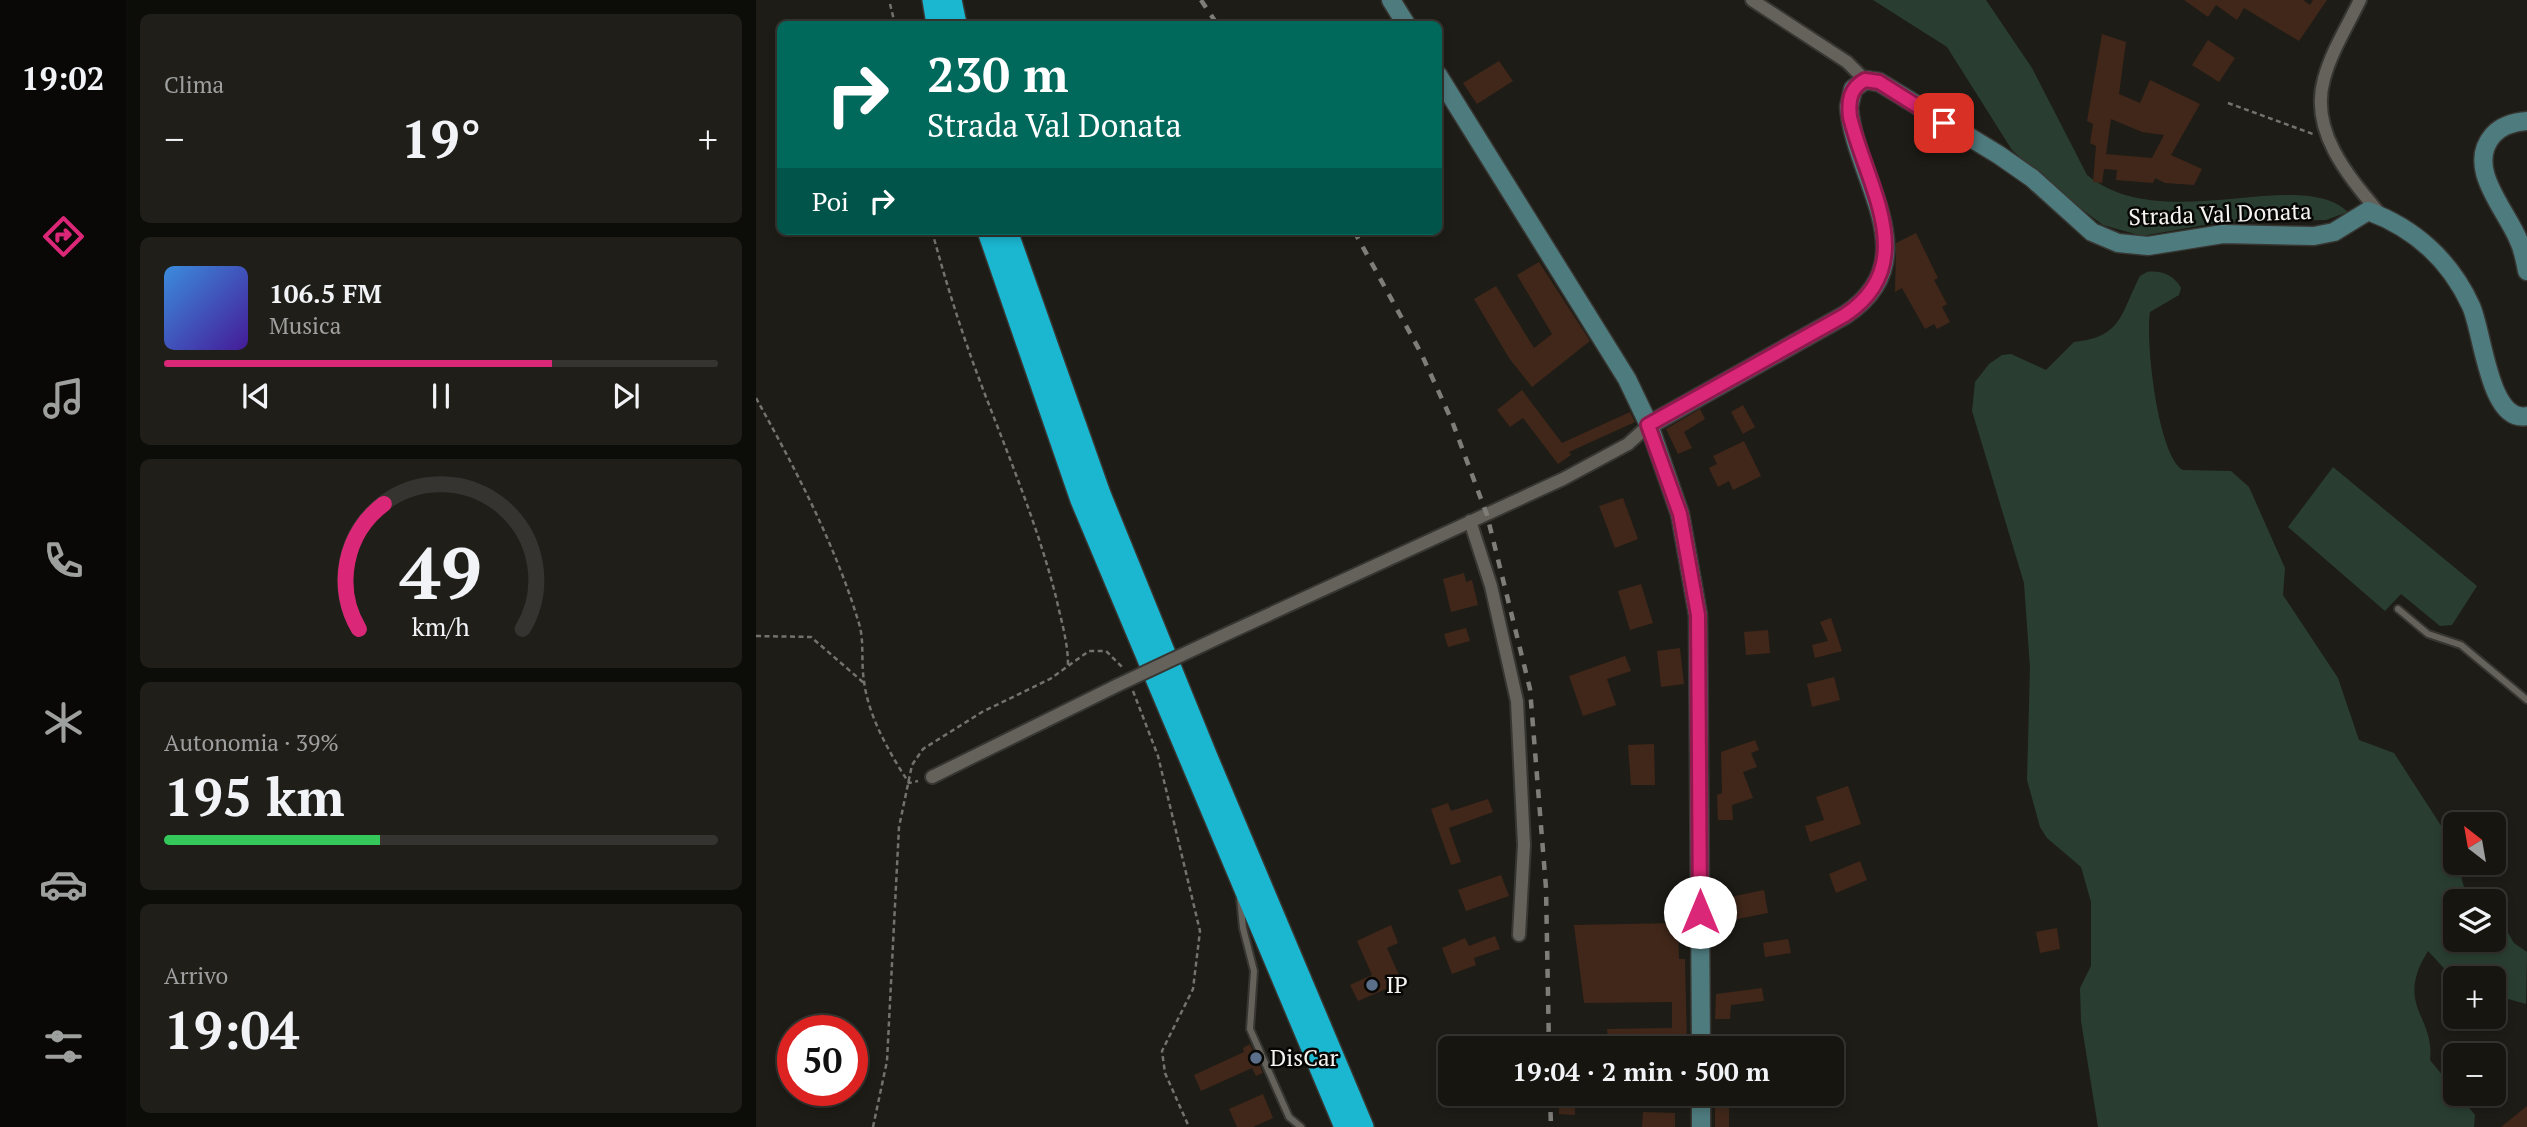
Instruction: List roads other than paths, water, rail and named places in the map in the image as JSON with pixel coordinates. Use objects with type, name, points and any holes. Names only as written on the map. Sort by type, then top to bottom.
[{"type":"highway","points":[[933,0],[936,21]]},
{"type":"highway","points":[[951,0],[955,21]]},
{"type":"highway","points":[[989,235],[1081,500],[1345,1127]]},
{"type":"highway","points":[[1008,235],[1100,494],[1212,770],[1363,1127]]},
{"type":"street","points":[[1391,0],[1404,21]]},
{"type":"street","points":[[932,777],[1220,637],[1574,473],[1628,444],[1648,425],[1862,303],[1875,288],[1884,269],[1887,242],[1849,107],[1853,89],[1865,80],[1847,62],[1752,0]]},
{"type":"street","points":[[2360,0],[2324,77],[2320,97],[2321,116],[2330,140],[2352,180],[2383,216],[2416,235],[2440,258],[2470,305],[2499,399],[2510,415],[2517,418],[2527,416]]},
{"type":"street","name":"Strada Val Donata","points":[[1865,80],[1879,82],[1998,155],[2032,178],[2092,232],[2119,243],[2148,246],[2232,234],[2314,236],[2334,232],[2368,211],[2383,216]]},
{"type":"street","points":[[1442,81],[1585,307],[1627,379],[1648,425],[1680,514],[1698,615],[1701,1036]]},
{"type":"street","points":[[2527,121],[2504,126],[2496,131],[2483,148],[2482,160],[2489,184],[2519,241],[2527,271]]},
{"type":"street","points":[[1470,520],[1491,586],[1517,701],[1524,845],[1519,935]]},
{"type":"street","points":[[1701,1106],[1701,1127]]},
{"type":"lane","points":[[2399,609],[2428,634],[2461,645],[2527,700]]},
{"type":"lane","points":[[1237,872],[1243,928],[1254,971],[1251,1029],[1289,1117],[1301,1127]]},
{"type":"railway","points":[[1201,0],[1215,21]]},
{"type":"railway","points":[[1356,235],[1421,353],[1452,421],[1487,515],[1530,689],[1546,888],[1549,1036]]},
{"type":"railway","points":[[1550,1106],[1551,1127]]},
{"type":"place","name":"IP","points":[[1372,985]]},
{"type":"place","name":"DisCar","points":[[1256,1058]]}]
